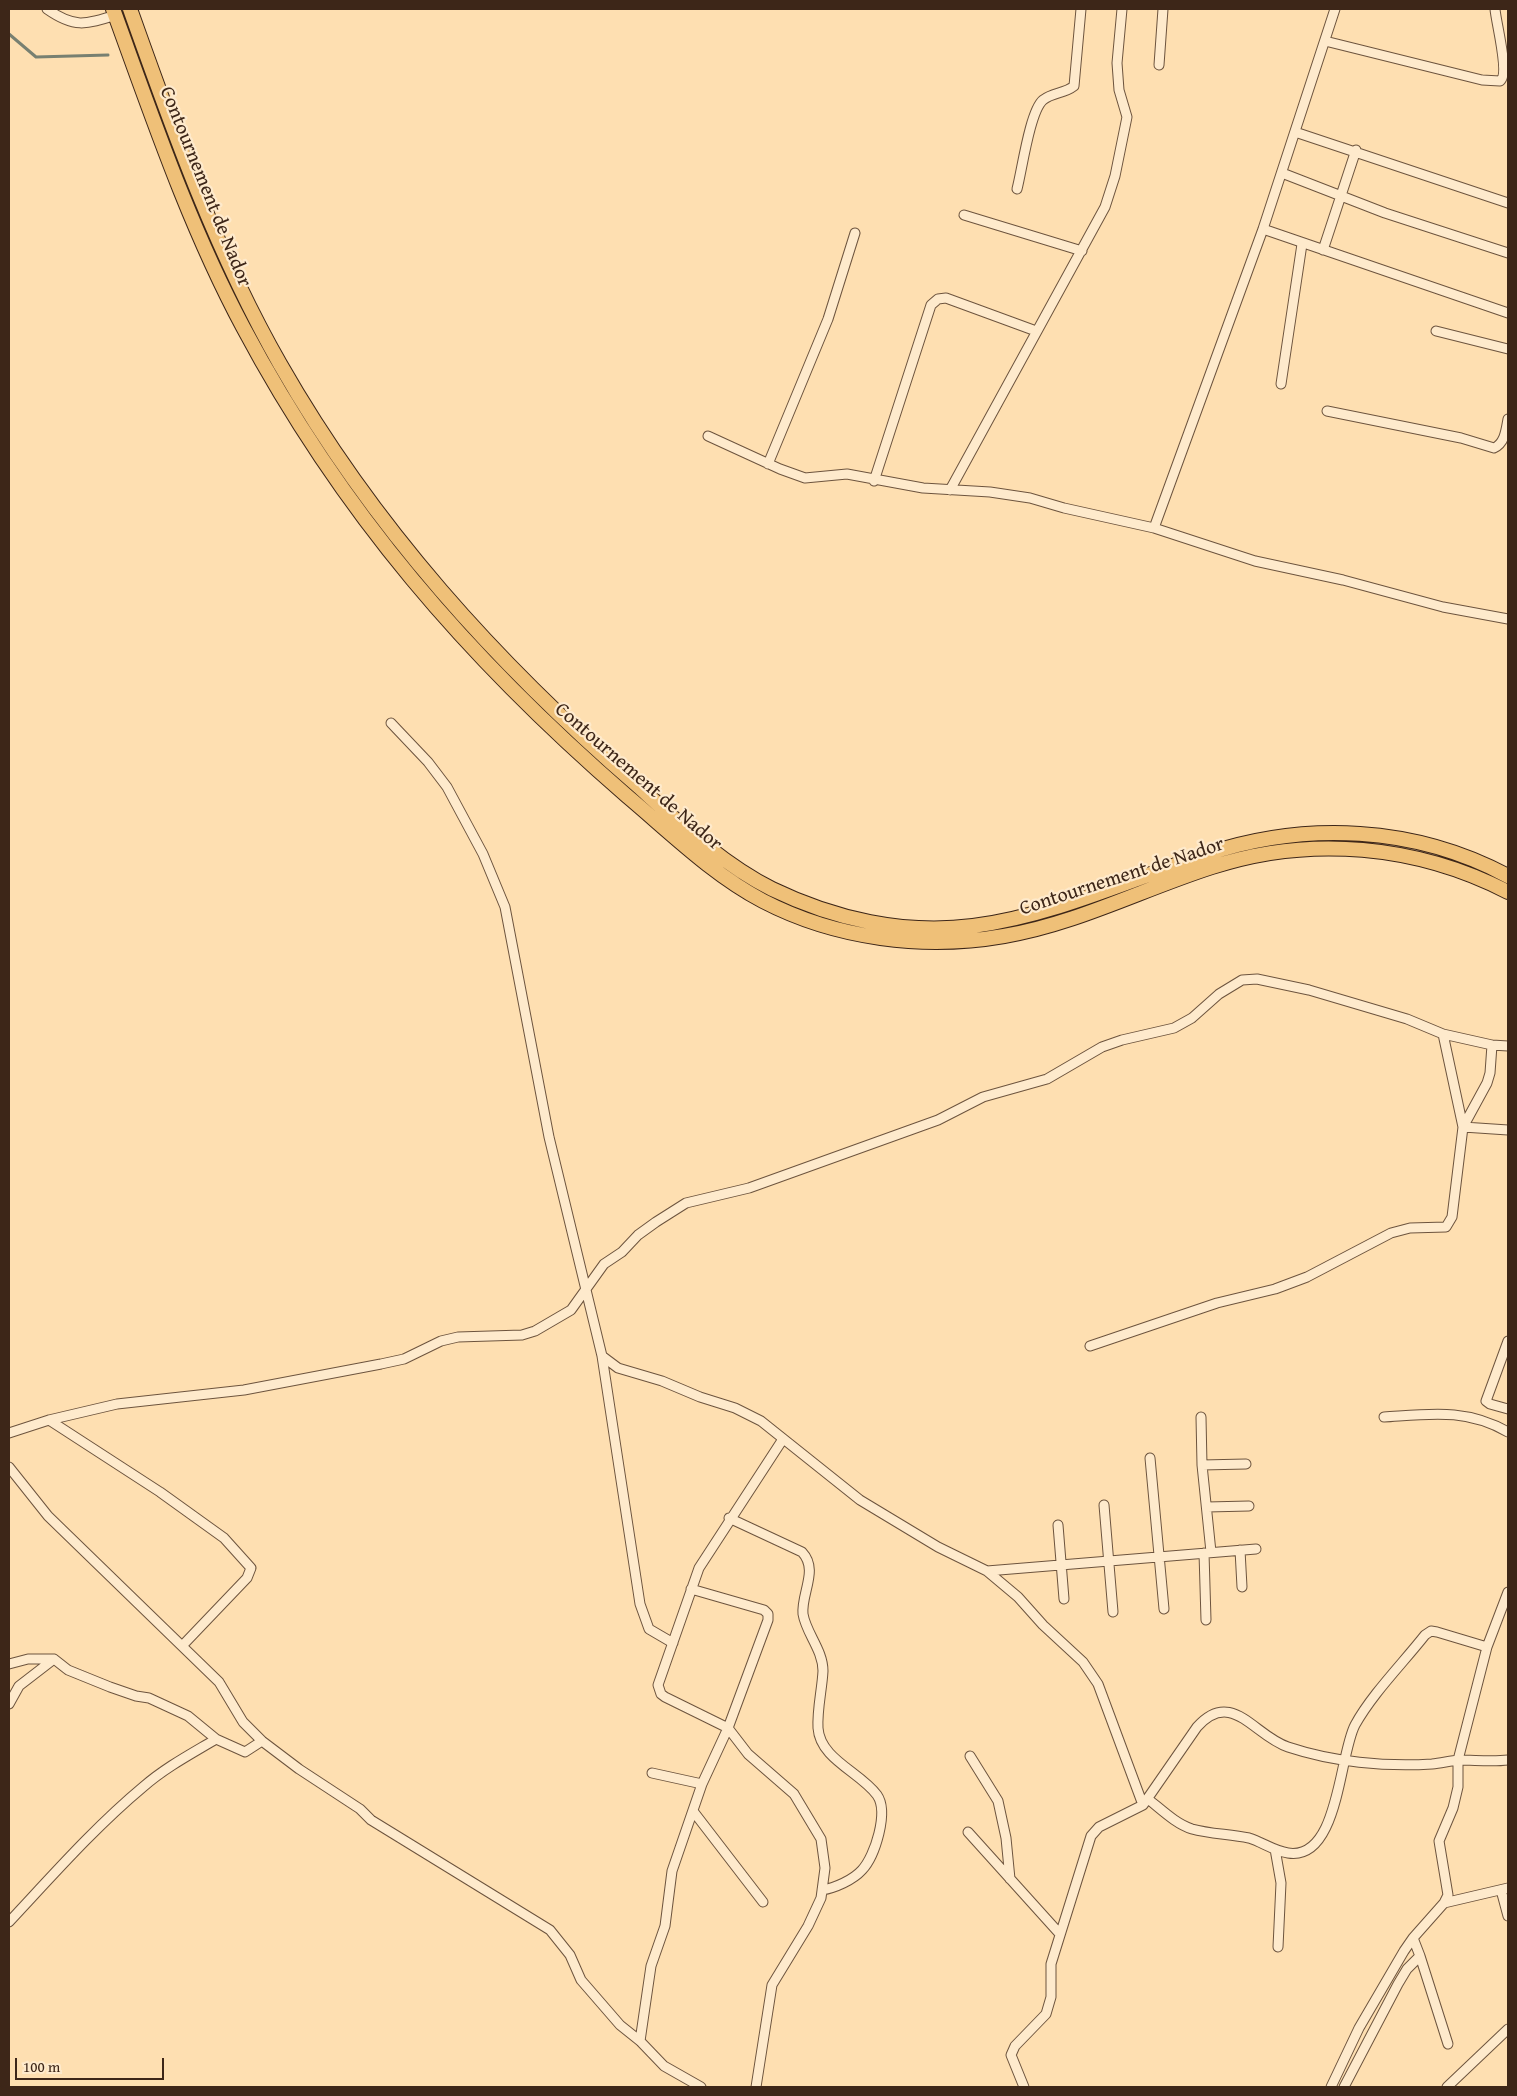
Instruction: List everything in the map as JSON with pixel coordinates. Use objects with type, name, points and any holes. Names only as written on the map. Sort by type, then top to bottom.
[{"type":"highway","points":[[116,17],[132,15]]},
{"type":"highway","name":"Contournement de Nador","points":[[132,15],[230,269],[263,334],[308,412],[368,501],[434,585],[543,700],[673,817],[743,872],[794,899],[853,919],[895,926],[942,928],[968,927],[1033,915],[1209,853],[1279,836],[1353,833],[1401,839],[1448,850],[1508,876]]},
{"type":"highway","name":"Contournement de Nador","points":[[116,17],[195,226],[242,324],[296,419],[356,509],[423,594],[496,675],[569,745],[711,869],[764,902],[821,925],[882,939],[944,943],[1015,934],[1073,918],[1213,866],[1259,855],[1305,849],[1351,848],[1398,854],[1443,864],[1508,892]]},
{"type":"street","points":[[47,9],[61,19],[75,24],[88,24],[116,17]]},
{"type":"street","points":[[1017,189],[1035,109],[1052,94],[1066,92],[1074,86],[1081,9]]},
{"type":"street","points":[[950,490],[1105,207],[1115,176],[1127,117],[1119,90],[1117,63],[1122,9]]},
{"type":"street","points":[[1159,65],[1163,9]]},
{"type":"street","points":[[1154,528],[1263,229],[1335,9]]},
{"type":"street","points":[[1325,41],[1482,80],[1500,81],[1504,76],[1495,9]]},
{"type":"street","points":[[1295,132],[1356,150],[1508,203]]},
{"type":"street","points":[[1323,250],[1356,150]]},
{"type":"street","points":[[1282,173],[1385,213],[1508,253]]},
{"type":"street","points":[[964,214],[1082,251]]},
{"type":"street","points":[[1263,229],[1302,244],[1508,313]]},
{"type":"street","points":[[768,464],[828,319],[854,233]]},
{"type":"street","points":[[1281,384],[1302,244]]},
{"type":"street","points":[[874,480],[931,306],[938,299],[946,298],[1036,331]]},
{"type":"street","points":[[1436,330],[1508,349]]},
{"type":"street","points":[[1327,411],[1461,438],[1494,448],[1498,446],[1503,438],[1508,419]]},
{"type":"street","points":[[708,436],[768,464],[805,478],[814,479],[839,473],[874,480],[950,490],[1030,498],[1064,508],[1154,528],[1255,560],[1343,580],[1443,607],[1508,619]]},
{"type":"street","points":[[391,723],[422,754],[447,787],[483,854],[505,907],[538,1084],[602,1356],[640,1604],[649,1630],[673,1643]]},
{"type":"street","points":[[9,1433],[49,1420],[117,1404],[244,1390],[373,1366],[404,1359],[441,1341],[458,1337],[522,1335],[535,1331],[571,1310],[604,1264],[622,1252],[656,1222],[686,1203],[748,1188],[938,1120],[984,1097],[1048,1079],[1102,1047],[1122,1040],[1174,1028],[1192,1018],[1219,994],[1242,980],[1257,979],[1309,990],[1407,1019],[1442,1034],[1492,1045],[1508,1046]]},
{"type":"street","points":[[1090,1346],[1217,1303],[1275,1289],[1307,1277],[1391,1233],[1410,1228],[1446,1227],[1452,1218],[1463,1127],[1442,1034]]},
{"type":"street","points":[[1463,1127],[1487,1083],[1490,1073],[1492,1045]]},
{"type":"street","points":[[1463,1127],[1508,1130]]},
{"type":"street","points":[[1508,1341],[1486,1401],[1508,1409]]},
{"type":"street","points":[[602,1356],[618,1368],[662,1381],[750,1414],[860,1500],[938,1547],[987,1571],[1018,1597],[1043,1625],[1083,1662],[1090,1671],[1098,1684],[1146,1802],[1180,1824],[1194,1829],[1231,1834],[1260,1841],[1289,1854],[1302,1851],[1320,1840],[1329,1820],[1346,1760],[1350,1738],[1358,1721],[1425,1635],[1430,1632],[1437,1632],[1486,1648]]},
{"type":"street","points":[[1384,1417],[1456,1414],[1474,1417],[1508,1432]]},
{"type":"street","points":[[1201,1417],[1202,1465],[1207,1507],[1206,1620]]},
{"type":"street","points":[[49,1420],[160,1492],[224,1538],[251,1568],[247,1578],[182,1646]]},
{"type":"street","points":[[756,2087],[772,1985],[782,1965],[808,1926],[819,1904],[825,1868],[821,1839],[794,1794],[748,1754],[728,1728],[661,1694],[658,1685],[699,1568],[729,1518],[783,1439]]},
{"type":"street","points":[[1150,1458],[1164,1609]]},
{"type":"street","points":[[1202,1465],[1246,1464]]},
{"type":"street","points":[[9,1467],[48,1516],[219,1682],[243,1722],[262,1741],[299,1769],[360,1809],[371,1820],[550,1930],[570,1955],[581,1980],[620,2025],[640,2041],[664,2066],[701,2087]]},
{"type":"street","points":[[1104,1505],[1114,1612]]},
{"type":"street","points":[[1207,1507],[1249,1506]]},
{"type":"street","points":[[729,1518],[802,1552],[808,1561],[809,1572],[804,1615],[823,1669],[818,1722],[820,1738],[828,1751],[877,1795],[881,1806],[882,1817],[874,1849],[862,1871],[844,1882],[822,1890]]},
{"type":"street","points":[[1058,1526],[1064,1599]]},
{"type":"street","points":[[987,1571],[1256,1549]]},
{"type":"street","points":[[1240,1550],[1242,1587]]},
{"type":"street","points":[[640,2041],[651,1966],[665,1926],[672,1871],[702,1784],[728,1728],[768,1620],[768,1614],[764,1610],[691,1589]]},
{"type":"street","points":[[1331,2087],[1359,2028],[1413,1938],[1444,1903],[1448,1895],[1439,1841],[1454,1808],[1458,1787],[1458,1760],[1486,1648],[1508,1592]]},
{"type":"street","points":[[9,1664],[28,1659],[54,1659],[68,1670],[119,1690],[149,1698],[188,1716],[216,1739],[245,1752],[262,1741]]},
{"type":"street","points":[[9,1704],[19,1686],[54,1659]]},
{"type":"street","points":[[1024,2087],[1011,2054],[1015,2046],[1046,2014],[1049,2007],[1051,1997],[1051,1964],[1059,1933],[1074,1896],[1087,1845],[1092,1834],[1108,1822],[1146,1802],[1197,1727],[1207,1717],[1223,1710],[1238,1715],[1286,1746],[1316,1755],[1346,1760],[1415,1764],[1458,1760],[1508,1760]]},
{"type":"street","points":[[9,1922],[96,1830],[143,1787],[180,1759],[216,1739]]},
{"type":"street","points":[[970,1756],[998,1801],[1006,1838],[1010,1879]]},
{"type":"street","points":[[652,1773],[702,1784]]},
{"type":"street","points":[[693,1811],[763,1902]]},
{"type":"street","points":[[968,1832],[1059,1933]]},
{"type":"street","points":[[1275,1849],[1281,1882],[1278,1947]]},
{"type":"street","points":[[1444,1903],[1505,1889],[1508,1916]]},
{"type":"street","points":[[1413,1938],[1448,2044]]},
{"type":"street","points":[[1344,2087],[1394,1991],[1407,1969],[1420,1956]]},
{"type":"street","points":[[1447,2087],[1508,2029]]},
{"type":"waterway","points":[[9,34],[36,57],[108,55]]}]
